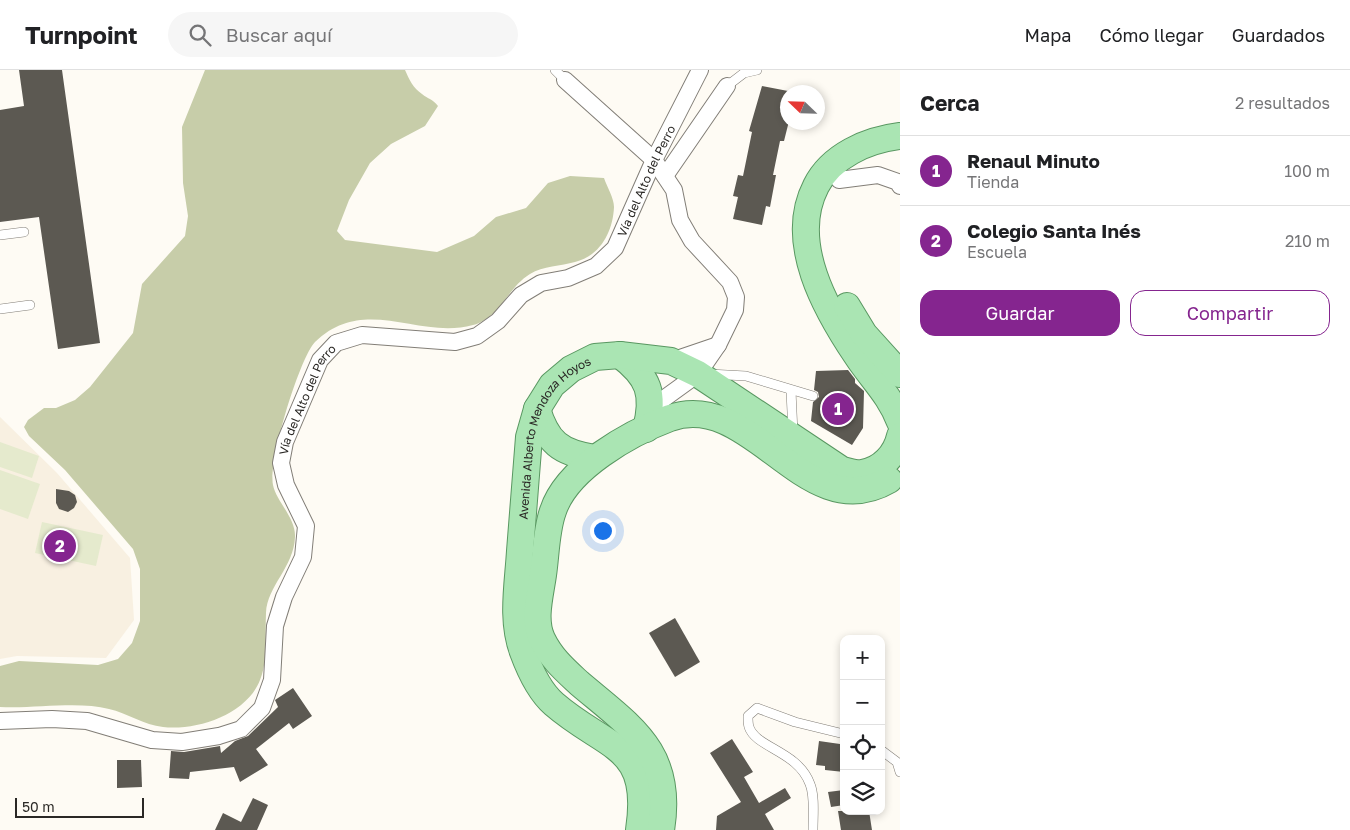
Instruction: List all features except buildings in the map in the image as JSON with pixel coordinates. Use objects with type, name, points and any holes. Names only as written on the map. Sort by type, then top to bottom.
[{"type":"main road","points":[[900,136],[884,138],[846,153],[823,172],[812,193],[806,218],[812,267],[831,315],[858,357],[892,402],[900,422]]},
{"type":"main road","points":[[900,151],[887,152],[854,167],[839,180],[830,194],[823,213],[828,265],[845,303],[864,334],[900,374]]},
{"type":"main road","points":[[620,355],[637,368],[648,386],[648,418]]},
{"type":"main road","name":"Avenida Alberto Mendoza Hoyos","points":[[639,830],[642,804],[638,776],[622,751],[553,703],[536,682],[523,651],[515,621],[529,437],[537,409],[552,385],[571,369],[595,357],[620,355],[671,361],[698,374],[842,470],[862,473],[883,465],[897,448],[900,436]]},
{"type":"main road","points":[[537,409],[543,428],[556,445],[574,455],[595,458]]},
{"type":"main road","name":"Avenida Alberto Mendoza Hoyos","points":[[662,830],[664,802],[660,775],[651,750],[635,731],[557,663],[542,638],[537,616],[552,511],[565,488],[595,458],[648,418],[672,418],[690,414],[711,416],[732,424],[807,477],[833,488],[854,490],[877,486],[900,473]]},
{"type":"street","name":"Vía del Alto del Perro","points":[[0,721],[52,719],[87,721],[152,740],[182,742],[219,736],[242,729],[262,708],[272,680],[275,626],[284,597],[303,557],[306,526],[286,485],[281,463],[285,442],[320,360],[336,343],[362,335],[456,342],[478,336],[498,321],[521,295],[534,287],[541,283],[568,278],[596,266],[615,248],[654,160],[700,70]]},
{"type":"street","points":[[560,75],[654,160],[674,190],[680,220],[692,241],[730,282],[736,297],[735,310],[718,345],[698,374],[648,418]]},
{"type":"street","points":[[665,176],[727,86]]},
{"type":"street","points":[[839,180],[878,175],[898,182],[900,186]]},
{"type":"street","points":[[671,361],[718,345]]},
{"type":"lane","points":[[727,86],[744,73],[757,70]]},
{"type":"lane","points":[[0,235],[24,232]]},
{"type":"lane","points":[[0,309],[30,305]]},
{"type":"lane","points":[[698,374],[728,373],[746,376],[791,391],[813,396]]},
{"type":"lane","points":[[791,391],[793,438]]},
{"type":"lane","points":[[813,830],[811,785],[807,777],[792,758],[758,739],[749,728],[748,716],[757,708],[795,722],[840,733]]},
{"type":"lane","points":[[885,753],[896,762],[900,772]]},
{"type":"shaded area","points":[[0,417],[57,473],[130,558],[134,620],[106,658],[17,656],[0,659]]},
{"type":"green space","points":[[205,70],[405,70],[416,89],[438,106],[425,126],[391,144],[370,163],[349,200],[337,231],[345,240],[437,252],[474,236],[496,217],[526,208],[548,183],[570,176],[604,178],[614,204],[611,225],[604,242],[592,254],[575,262],[535,271],[515,287],[490,316],[473,325],[452,328],[372,319],[353,321],[334,328],[315,342],[308,352],[293,389],[275,455],[273,473],[275,491],[289,516],[294,530],[294,548],[267,603],[263,673],[253,692],[233,711],[205,723],[176,728],[156,726],[116,711],[97,707],[70,705],[0,707],[0,666],[19,661],[98,665],[118,659],[132,643],[140,621],[140,569],[133,549],[65,470],[29,436],[24,427],[28,420],[44,408],[56,408],[75,400],[90,387],[133,333],[142,284],[185,236],[188,216],[183,183],[182,127]]},
{"type":"green space","points":[[0,442],[39,456],[32,478],[0,467]]},
{"type":"green space","points":[[0,470],[40,484],[28,519],[0,509]]},
{"type":"green space","points":[[42,522],[103,535],[96,566],[35,553]]},
{"type":"place","name":"Renaul Minuto","points":[[838,409]]},
{"type":"place","name":"Colegio Santa Inés","points":[[60,546]]}]
